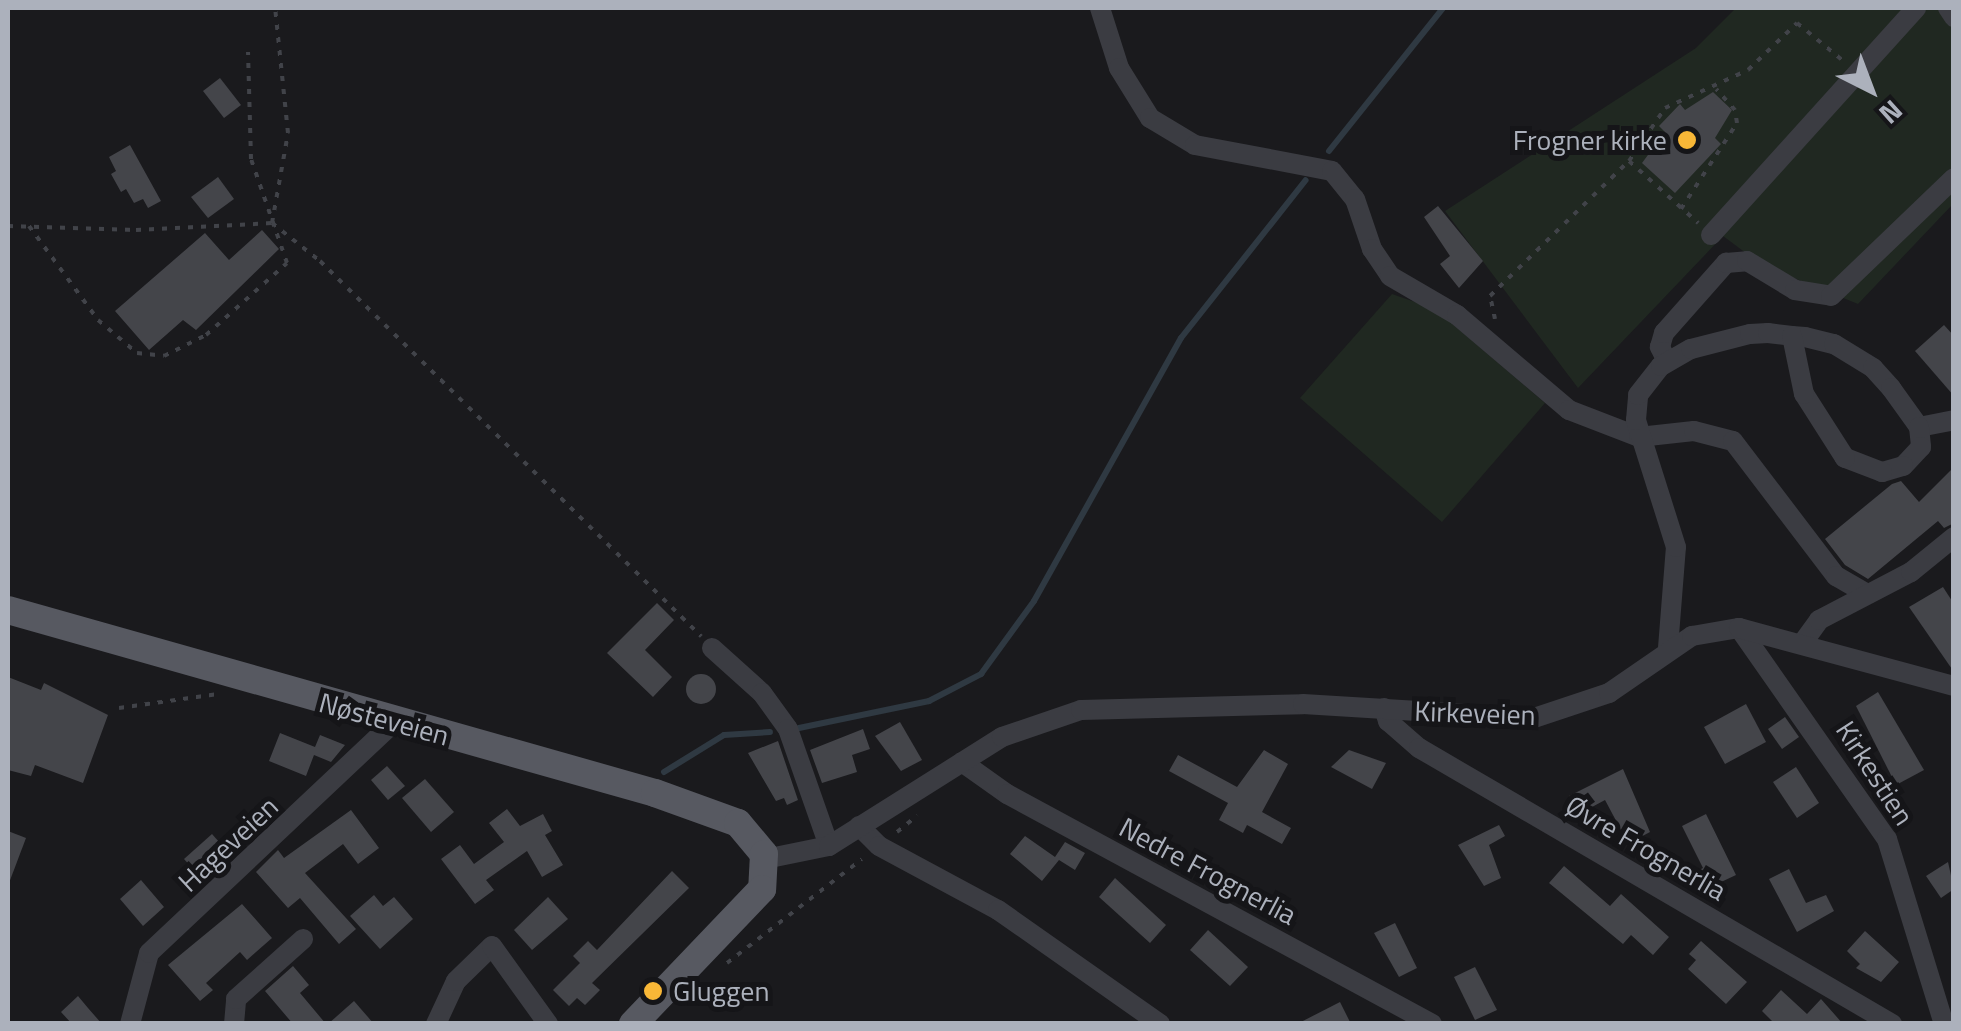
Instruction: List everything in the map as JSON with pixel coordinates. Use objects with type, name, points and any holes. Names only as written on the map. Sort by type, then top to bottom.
[{"type":"main road","name":"Nøsteveien","points":[[8,610],[244,681],[704,808],[760,848]]},
{"type":"main road","points":[[633,1024],[748,910],[762,888],[760,848]]},
{"type":"street","points":[[1100,8],[1118,68],[1150,118],[1195,145],[1332,171],[1356,199],[1372,250],[1390,276],[1457,315],[1569,410],[1639,437],[1694,430],[1732,441],[1836,576],[1866,594]]},
{"type":"street","points":[[1711,235],[1916,8]]},
{"type":"street","points":[[1948,8],[1954,17]]},
{"type":"street","points":[[1667,361],[1660,346],[1664,333],[1726,263],[1746,261],[1795,290],[1831,296],[1954,178]]},
{"type":"street","points":[[1668,648],[1676,547],[1639,437],[1638,395],[1667,361],[1731,337],[1792,336],[1854,353],[1919,427],[1917,455],[1895,470],[1868,471],[1845,458],[1804,394],[1792,336]]},
{"type":"street","points":[[1919,427],[1954,420]]},
{"type":"street","points":[[1804,640],[1819,620],[1912,572],[1954,537]]},
{"type":"street","points":[[1739,628],[1804,640],[1954,686]]},
{"type":"street","name":"Kirkeveien","points":[[760,848],[829,846],[1023,726],[1081,710],[1204,702],[1384,708],[1511,719],[1557,714],[1609,692],[1668,648],[1706,632],[1739,628]]},
{"type":"street","name":"Kirkestien","points":[[1739,628],[1881,828],[1907,890],[1944,1024]]},
{"type":"street","points":[[712,648],[762,693],[788,729],[829,846]]},
{"type":"street","name":"Øvre Frognerlia","points":[[1384,708],[1388,721],[1420,748],[1892,1024]]},
{"type":"street","name":"Hageveien","points":[[130,1024],[148,953],[394,722]]},
{"type":"street","name":"Nedre Frognerlia","points":[[962,762],[1008,794],[1432,1024]]},
{"type":"street","points":[[859,826],[879,846],[998,910],[1160,1024]]},
{"type":"street","points":[[234,1024],[236,999],[304,939]]},
{"type":"street","points":[[436,1024],[456,981],[492,946],[548,1024]]},
{"type":"path","points":[[272,223],[288,133],[275,8]]},
{"type":"path","points":[[1496,349],[1500,326],[1488,308],[1490,296],[1628,161],[1665,108],[1716,88],[1756,65],[1801,22],[1856,74]]},
{"type":"path","points":[[29,226],[98,320],[138,352],[158,357],[206,336],[285,267],[288,254],[272,223],[251,159],[248,52]]},
{"type":"path","points":[[1681,209],[1737,122],[1736,110],[1716,88]]},
{"type":"path","points":[[1628,161],[1711,235]]},
{"type":"path","points":[[8,226],[136,230],[272,223],[320,261],[712,648]]},
{"type":"path","points":[[120,708],[230,694],[244,681]]},
{"type":"path","points":[[723,966],[920,813]]},
{"type":"shaded area","points":[[1736,8],[1953,8],[1953,204],[1858,304],[1762,265],[1723,236],[1578,388],[1445,211],[1696,48]]},
{"type":"shaded area","points":[[1392,294],[1435,309],[1545,403],[1442,522],[1300,398]]},
{"type":"building","points":[[220,78],[241,105],[224,118],[203,91]]},
{"type":"building","name":"Frogner kirke","points":[[1713,92],[1732,110],[1715,138],[1721,144],[1675,193],[1642,163],[1665,132],[1659,126],[1680,104],[1685,110]]},
{"type":"building","points":[[130,145],[161,201],[148,208],[143,199],[134,203],[126,189],[121,192],[111,174],[116,171],[109,157]]},
{"type":"building","points":[[218,177],[234,199],[208,218],[191,197]]},
{"type":"building","points":[[1438,206],[1483,261],[1459,288],[1440,264],[1450,256],[1424,217]]},
{"type":"building","points":[[262,230],[279,249],[196,330],[183,320],[149,350],[115,311],[205,233],[229,260]]},
{"type":"building","points":[[1944,325],[1954,336],[1954,396],[1915,351]]},
{"type":"building","points":[[1954,467],[1954,523],[1944,528],[1938,521],[1868,579],[1845,565],[1825,539],[1892,484],[1901,481],[1919,502]]},
{"type":"building","points":[[1943,587],[1954,604],[1954,672],[1909,607]]},
{"type":"building","points":[[657,603],[674,620],[645,650],[672,677],[653,697],[607,653]]},
{"type":"building","points":[[701,674],[712,678],[716,689],[712,700],[701,704],[690,700],[686,689],[690,678]]},
{"type":"building","points":[[8,677],[41,690],[44,683],[108,715],[83,783],[35,765],[31,776],[8,770]]},
{"type":"building","points":[[1878,692],[1924,770],[1896,785],[1856,706]]},
{"type":"building","points":[[1746,704],[1766,742],[1725,764],[1704,727]]},
{"type":"building","points":[[1785,717],[1799,737],[1782,749],[1768,729]]},
{"type":"building","points":[[900,722],[922,760],[901,771],[875,736]]},
{"type":"building","points":[[863,729],[870,749],[852,755],[857,772],[822,783],[810,750]]},
{"type":"building","points":[[280,733],[315,747],[320,735],[345,745],[331,762],[314,755],[306,776],[269,761]]},
{"type":"building","points":[[778,741],[798,800],[787,805],[784,798],[776,801],[748,753]]},
{"type":"building","points":[[1264,750],[1288,764],[1262,812],[1291,828],[1282,844],[1247,825],[1243,833],[1219,820],[1228,803],[1169,771],[1178,755],[1237,787]]},
{"type":"building","points":[[1349,750],[1386,763],[1372,789],[1331,767]]},
{"type":"building","points":[[387,766],[405,786],[388,800],[371,780]]},
{"type":"building","points":[[1796,767],[1819,803],[1797,818],[1773,782]]},
{"type":"building","points":[[1623,769],[1650,832],[1635,840],[1628,827],[1621,830],[1605,800],[1579,814],[1569,796]]},
{"type":"building","points":[[425,779],[454,812],[431,832],[402,798]]},
{"type":"building","points":[[507,809],[520,826],[543,814],[552,831],[545,835],[563,865],[542,877],[527,851],[486,880],[494,890],[475,904],[441,859],[460,845],[474,864],[504,842],[489,823]]},
{"type":"building","points":[[351,810],[379,848],[358,864],[343,844],[305,873],[356,929],[339,944],[300,898],[288,908],[256,872],[278,850],[284,858]]},
{"type":"building","points":[[1706,814],[1736,875],[1702,891],[1693,873],[1703,868],[1682,826]]},
{"type":"building","points":[[1499,825],[1505,836],[1489,845],[1501,878],[1484,886],[1458,845]]},
{"type":"building","points":[[8,831],[26,838],[9,883],[8,883]]},
{"type":"building","points":[[212,834],[227,851],[200,877],[184,859]]},
{"type":"building","points":[[1025,836],[1055,857],[1065,842],[1085,853],[1075,870],[1059,860],[1042,881],[1010,854]]},
{"type":"building","points":[[1948,862],[1954,889],[1941,898],[1926,876]]},
{"type":"building","points":[[1564,866],[1610,906],[1621,894],[1669,937],[1653,955],[1631,935],[1623,944],[1549,883]]},
{"type":"building","points":[[1789,869],[1806,903],[1826,895],[1834,911],[1797,932],[1769,879]]},
{"type":"building","points":[[672,871],[689,888],[592,983],[600,990],[585,1005],[577,998],[569,1006],[553,990],[580,963],[573,956],[588,941],[597,950]]},
{"type":"building","points":[[1115,878],[1166,925],[1150,943],[1099,897]]},
{"type":"building","points":[[141,880],[164,907],[143,926],[120,899]]},
{"type":"building","points":[[374,895],[383,906],[394,897],[413,919],[380,949],[350,916]]},
{"type":"building","points":[[548,897],[568,919],[532,950],[514,930]]},
{"type":"building","points":[[242,904],[272,938],[247,960],[240,952],[206,983],[213,990],[200,1001],[168,965]]},
{"type":"building","points":[[1395,923],[1417,968],[1399,977],[1374,933]]},
{"type":"building","points":[[1208,930],[1248,967],[1230,986],[1190,950]]},
{"type":"building","points":[[1865,931],[1899,962],[1881,982],[1856,968],[1860,964],[1847,951]]},
{"type":"building","points":[[1701,941],[1747,982],[1726,1004],[1688,969],[1696,960],[1689,954]]},
{"type":"building","points":[[293,966],[309,985],[300,993],[326,1024],[293,1024],[265,991]]},
{"type":"building","points":[[1475,967],[1497,1010],[1475,1020],[1454,977]]},
{"type":"building","points":[[1781,990],[1807,1014],[1821,999],[1843,1024],[1775,1024],[1762,1011]]},
{"type":"building","points":[[78,996],[102,1024],[72,1024],[61,1012]]},
{"type":"building","points":[[354,1001],[374,1024],[328,1024]]},
{"type":"building","points":[[1340,1002],[1351,1024],[1297,1024]]},
{"type":"waterway","points":[[1329,151],[1443,8]]},
{"type":"waterway","points":[[799,728],[929,701],[981,674],[1034,601],[1181,338],[1306,180]]},
{"type":"waterway","points":[[664,772],[724,735],[770,732]]},
{"type":"place","name":"Frogner kirke","points":[[1687,140]]},
{"type":"place","name":"Gluggen","points":[[653,991]]}]
